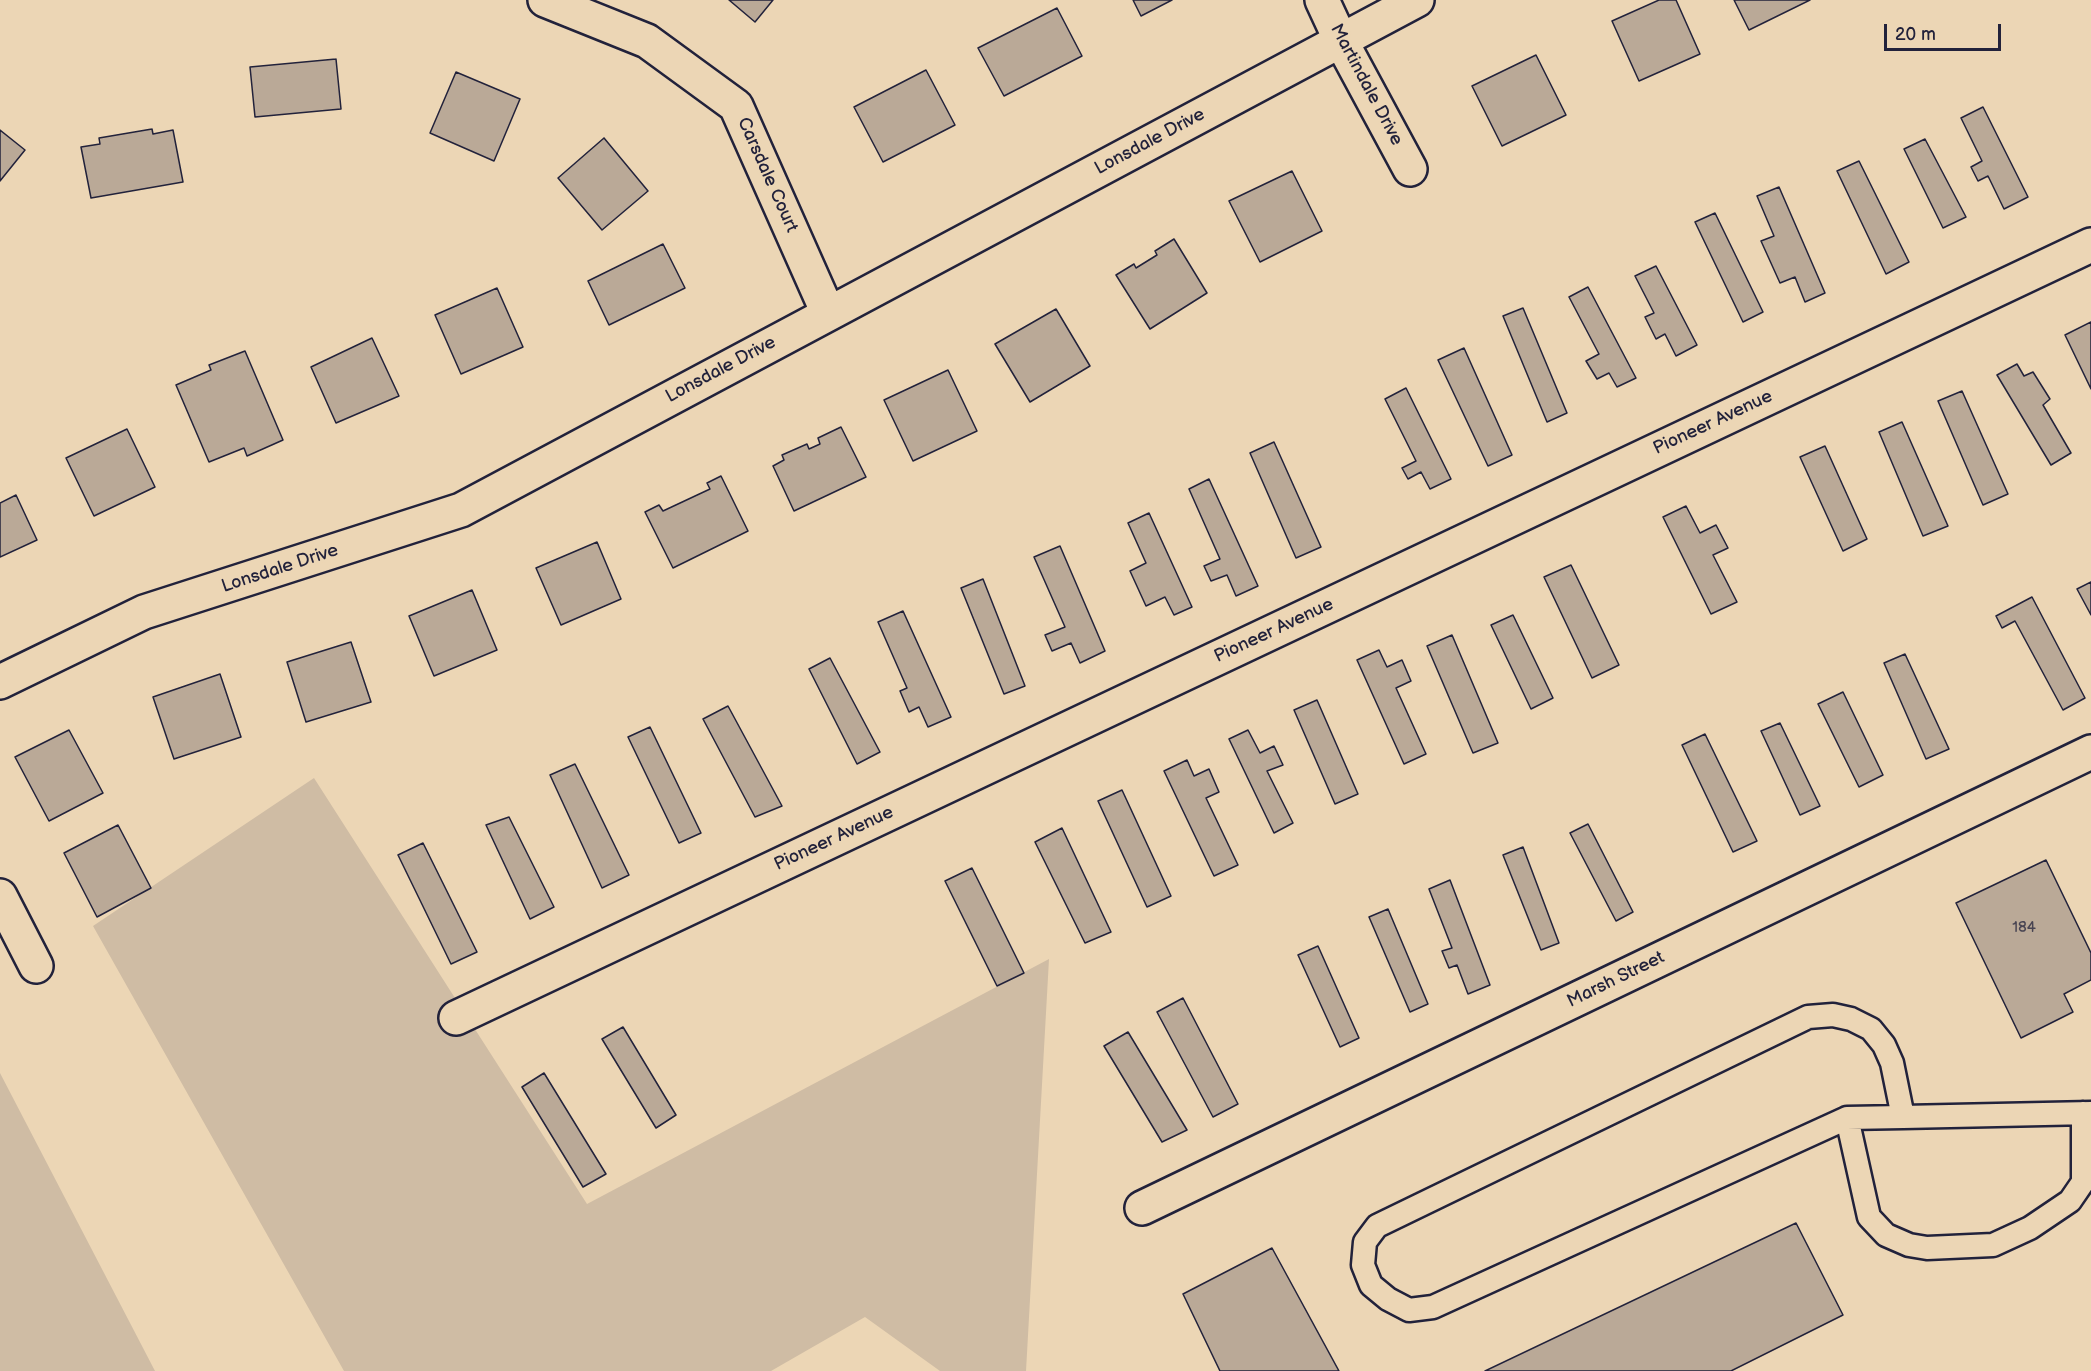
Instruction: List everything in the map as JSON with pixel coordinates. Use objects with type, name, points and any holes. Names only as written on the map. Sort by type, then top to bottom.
[{"type":"street","name":"Carsdale Court","points":[[545,0],[647,41],[736,106],[828,313]]},
{"type":"street","name":"Martindale Drive","points":[[1322,0],[1341,41],[1410,169]]},
{"type":"street","name":"Lonsdale Drive","points":[[0,682],[144,612],[461,510],[1417,0]]},
{"type":"street","name":"Pioneer Avenue","points":[[456,1017],[2091,245]]},
{"type":"street","name":"Marsh Street","points":[[1142,1208],[2091,752]]},
{"type":"street","points":[[0,896],[36,966]]},
{"type":"lane","points":[[1847,1119],[1869,1217],[1886,1235],[1909,1245],[1927,1248],[1993,1245],[2030,1228],[2070,1201],[2083,1182],[2087,1113],[1903,1118],[1847,1119],[1433,1307],[1409,1310],[1388,1299],[1371,1285],[1363,1265],[1365,1242],[1377,1226],[1808,1017],[1833,1015],[1851,1019],[1871,1029],[1884,1045],[1892,1063],[1903,1118]]},
{"type":"shaded area","points":[[314,778],[587,1204],[1049,959],[1026,1371],[940,1371],[865,1317],[771,1371],[344,1371],[93,926]]},
{"type":"shaded area","points":[[0,1073],[155,1371],[0,1371]]},
{"type":"building","points":[[729,0],[773,0],[755,22]]},
{"type":"building","points":[[1133,0],[1172,0],[1141,16]]},
{"type":"building","points":[[1659,0],[1676,0],[1700,54],[1639,81],[1612,21]]},
{"type":"building","points":[[1734,0],[1810,0],[1749,30]]},
{"type":"building","points":[[1057,8],[1082,56],[1004,96],[978,48]]},
{"type":"building","points":[[1536,55],[1566,115],[1502,146],[1472,86]]},
{"type":"building","points":[[336,59],[341,109],[255,117],[250,67]]},
{"type":"building","points":[[926,70],[955,125],[883,162],[854,107]]},
{"type":"building","points":[[456,72],[520,99],[494,161],[430,133]]},
{"type":"building","points":[[1983,107],[2028,197],[2004,209],[1988,176],[1978,181],[1971,167],[1982,161],[1961,118]]},
{"type":"building","points":[[152,129],[153,134],[173,130],[183,182],[91,198],[81,147],[100,144],[99,138]]},
{"type":"building","points":[[0,130],[25,150],[0,181]]},
{"type":"building","points":[[604,138],[648,191],[602,230],[558,178]]},
{"type":"building","points":[[1925,139],[1966,217],[1943,228],[1904,149]]},
{"type":"building","points":[[1859,161],[1909,262],[1886,274],[1837,171]]},
{"type":"building","points":[[1292,171],[1322,231],[1260,262],[1229,201]]},
{"type":"building","points":[[1779,187],[1825,293],[1805,302],[1795,277],[1780,283],[1761,241],[1774,236],[1757,196]]},
{"type":"building","points":[[1715,213],[1763,312],[1743,322],[1695,222]]},
{"type":"building","points":[[1174,239],[1207,293],[1150,329],[1116,275],[1134,264],[1136,268],[1157,255],[1155,251]]},
{"type":"building","points":[[663,244],[685,288],[609,325],[588,281]]},
{"type":"building","points":[[1656,266],[1697,345],[1676,356],[1665,334],[1656,339],[1645,317],[1654,313],[1635,276]]},
{"type":"building","points":[[1588,287],[1636,378],[1617,387],[1609,373],[1597,379],[1586,361],[1599,354],[1569,297]]},
{"type":"building","points":[[497,288],[523,347],[461,374],[435,315]]},
{"type":"building","points":[[1523,308],[1567,413],[1547,422],[1503,316]]},
{"type":"building","points":[[1056,309],[1090,366],[1030,402],[995,344]]},
{"type":"building","points":[[2091,322],[2091,389],[2065,335]]},
{"type":"building","points":[[372,338],[399,396],[336,423],[311,367]]},
{"type":"building","points":[[1464,348],[1512,455],[1488,466],[1438,360]]},
{"type":"building","points":[[245,351],[283,440],[247,456],[244,448],[209,462],[176,385],[211,370],[209,365]]},
{"type":"building","points":[[2017,364],[2024,376],[2033,372],[2050,399],[2043,405],[2071,453],[2051,465],[1997,375]]},
{"type":"building","points":[[948,370],[977,431],[913,461],[884,400]]},
{"type":"building","points":[[1406,388],[1451,479],[1430,489],[1421,472],[1408,479],[1402,468],[1416,461],[1385,399]]},
{"type":"building","points":[[1962,391],[2008,494],[1983,505],[1938,401]]},
{"type":"building","points":[[1902,422],[1948,526],[1923,536],[1879,432]]},
{"type":"building","points":[[841,427],[866,477],[794,511],[773,466],[784,460],[782,455],[807,444],[809,449],[820,444],[818,438]]},
{"type":"building","points":[[127,429],[155,487],[94,516],[66,458]]},
{"type":"building","points":[[1274,442],[1321,547],[1296,558],[1250,453]]},
{"type":"building","points":[[1825,446],[1867,539],[1843,551],[1800,457]]},
{"type":"building","points":[[721,476],[748,531],[673,568],[645,512],[659,505],[663,511],[710,489],[707,483]]},
{"type":"building","points":[[1209,479],[1258,586],[1236,596],[1227,575],[1211,581],[1204,566],[1220,559],[1189,489]]},
{"type":"building","points":[[16,495],[37,540],[0,557],[0,503]]},
{"type":"building","points":[[1686,506],[1700,533],[1716,525],[1728,548],[1713,555],[1737,602],[1711,614],[1663,517]]},
{"type":"building","points":[[1149,513],[1192,607],[1174,615],[1165,597],[1146,606],[1130,571],[1146,563],[1128,523]]},
{"type":"building","points":[[597,542],[621,599],[561,625],[536,568]]},
{"type":"building","points":[[1060,546],[1105,651],[1080,663],[1071,643],[1052,651],[1045,635],[1065,627],[1034,557]]},
{"type":"building","points":[[1571,565],[1619,665],[1592,678],[1544,577]]},
{"type":"building","points":[[983,579],[1025,686],[1004,694],[961,588]]},
{"type":"building","points":[[2091,582],[2091,615],[2077,589]]},
{"type":"building","points":[[472,590],[497,650],[434,676],[409,616]]},
{"type":"building","points":[[2032,597],[2085,698],[2063,710],[2015,621],[2002,628],[1996,616]]},
{"type":"building","points":[[903,611],[951,717],[928,727],[919,707],[909,712],[900,691],[907,688],[878,622]]},
{"type":"building","points":[[1513,615],[1553,698],[1531,709],[1491,625]]},
{"type":"building","points":[[1452,635],[1498,743],[1473,753],[1427,646]]},
{"type":"building","points":[[351,642],[371,702],[306,722],[287,662]]},
{"type":"building","points":[[1379,650],[1387,667],[1402,660],[1411,681],[1396,688],[1426,754],[1404,764],[1357,660]]},
{"type":"building","points":[[1905,654],[1949,749],[1926,759],[1884,663]]},
{"type":"building","points":[[830,658],[880,752],[857,764],[809,669]]},
{"type":"building","points":[[220,674],[241,737],[174,759],[153,697]]},
{"type":"building","points":[[1843,692],[1883,775],[1859,787],[1818,704]]},
{"type":"building","points":[[1317,700],[1358,794],[1335,804],[1294,710]]},
{"type":"building","points":[[728,706],[782,806],[755,817],[703,719]]},
{"type":"building","points":[[1780,723],[1820,806],[1800,815],[1761,731]]},
{"type":"building","points":[[650,727],[701,833],[679,843],[628,737]]},
{"type":"building","points":[[69,730],[103,793],[49,821],[15,757]]},
{"type":"building","points":[[1248,730],[1260,753],[1274,746],[1283,765],[1267,771],[1293,823],[1274,833],[1229,739]]},
{"type":"building","points":[[1705,734],[1757,841],[1733,852],[1682,745]]},
{"type":"building","points":[[1187,760],[1194,776],[1209,769],[1219,792],[1206,798],[1238,865],[1214,876],[1164,771]]},
{"type":"building","points":[[575,764],[629,875],[602,888],[550,775]]},
{"type":"building","points":[[1122,790],[1171,896],[1147,907],[1098,801]]},
{"type":"building","points":[[509,817],[554,907],[530,919],[486,825]]},
{"type":"building","points":[[1588,824],[1633,912],[1616,921],[1570,833]]},
{"type":"building","points":[[118,825],[151,888],[97,917],[64,853]]},
{"type":"building","points":[[1062,828],[1111,932],[1085,943],[1035,842]]},
{"type":"building","points":[[423,843],[477,952],[451,964],[398,855]]},
{"type":"building","points":[[1523,847],[1559,943],[1541,950],[1503,855]]},
{"type":"building","points":[[2046,860],[2091,953],[2091,980],[2064,994],[2073,1012],[2021,1038],[1956,903]]},
{"type":"building","points":[[972,868],[1024,973],[997,986],[945,881]]},
{"type":"building","points":[[1450,880],[1490,985],[1468,994],[1457,965],[1449,968],[1442,951],[1452,948],[1429,889]]},
{"type":"building","points":[[1388,909],[1428,1004],[1410,1012],[1369,917]]},
{"type":"building","points":[[1318,946],[1359,1038],[1340,1047],[1298,955]]},
{"type":"building","points":[[1183,998],[1238,1104],[1213,1117],[1157,1012]]},
{"type":"building","points":[[623,1027],[676,1115],[656,1128],[602,1039]]},
{"type":"building","points":[[1128,1032],[1187,1130],[1162,1142],[1104,1046]]},
{"type":"building","points":[[544,1073],[606,1174],[583,1187],[522,1087]]},
{"type":"building","points":[[1796,1223],[1843,1315],[1731,1371],[1485,1371]]},
{"type":"building","points":[[1272,1248],[1339,1371],[1220,1371],[1183,1294]]}]
